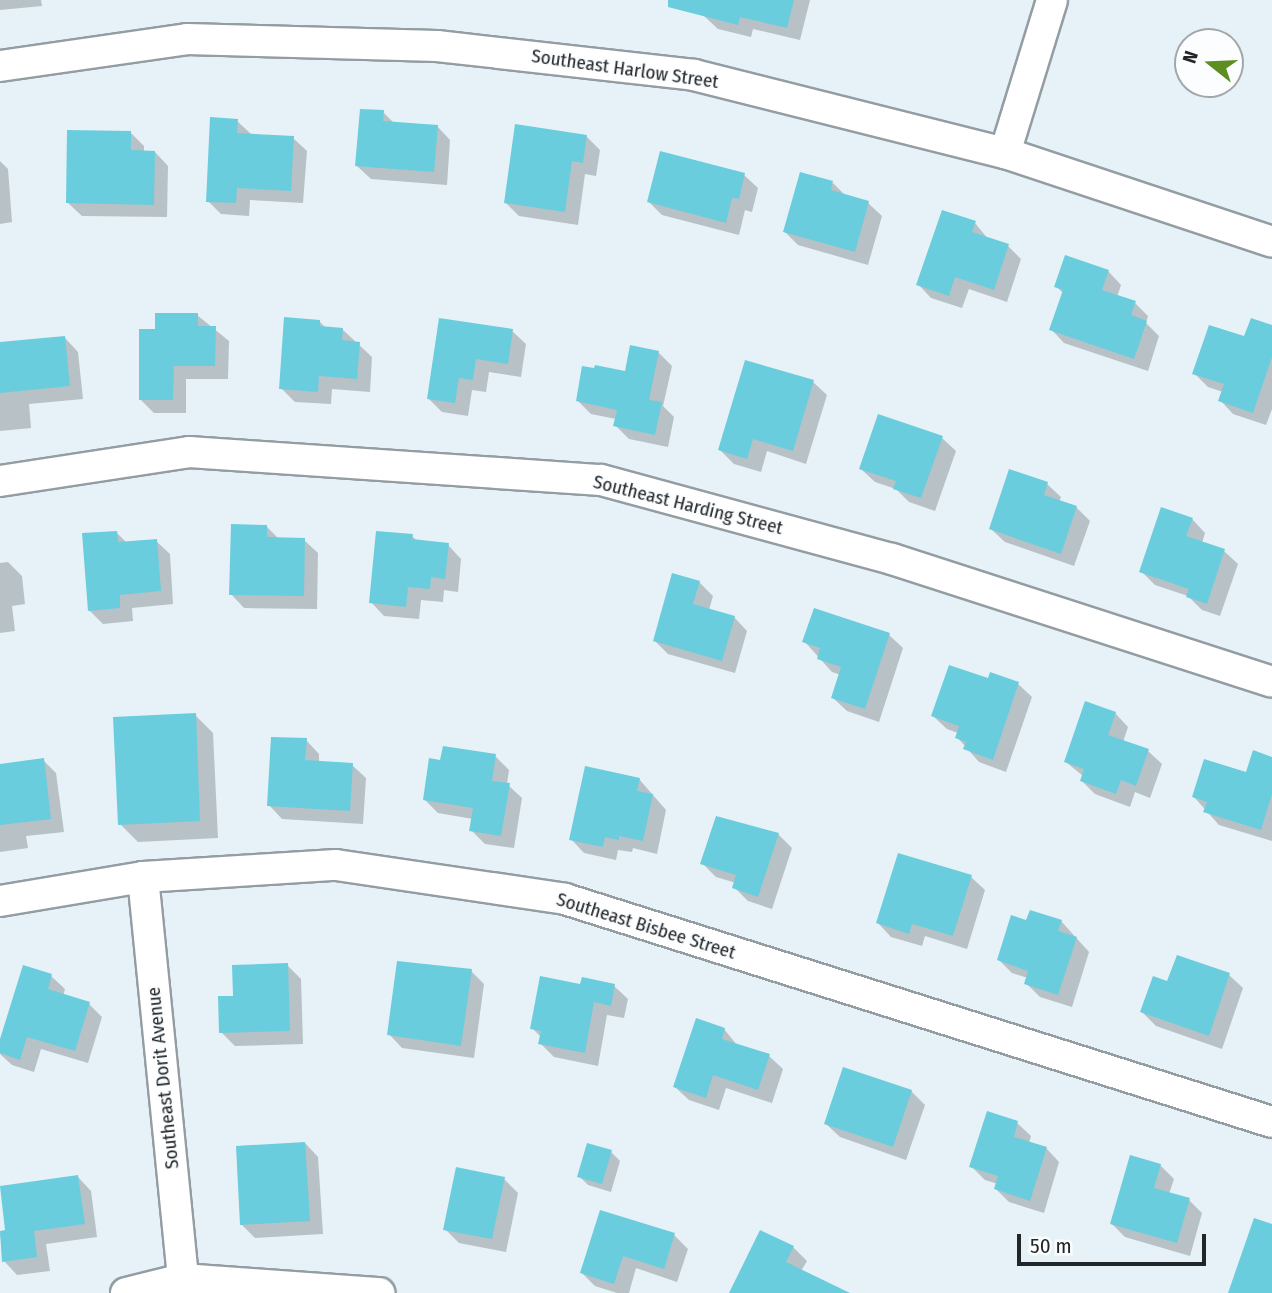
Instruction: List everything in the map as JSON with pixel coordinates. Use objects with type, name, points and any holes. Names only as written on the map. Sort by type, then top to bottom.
[{"type":"street","points":[[1005,153],[1052,0]]},
{"type":"street","name":"Southeast Harlow Street","points":[[0,66],[187,38],[437,46],[694,75],[1005,153],[1272,242]]},
{"type":"street","name":"Southeast Harding Street","points":[[0,481],[189,452],[601,480],[892,559],[1272,682]]},
{"type":"street","name":"Southeast Bisbee Street","points":[[0,901],[144,877],[336,865],[565,899],[1272,1122]]},
{"type":"street","name":"Southeast Dorit Avenue","points":[[144,877],[183,1279]]},
{"type":"street","points":[[126,1293],[183,1279],[380,1293]]},
{"type":"building","points":[[668,0],[794,0],[787,28],[740,17],[738,25],[668,7]]},
{"type":"building","points":[[360,109],[384,110],[383,121],[438,125],[434,172],[355,166]]},
{"type":"building","points":[[210,117],[238,119],[237,133],[294,136],[291,191],[237,188],[236,203],[206,202]]},
{"type":"building","points":[[515,124],[587,135],[583,163],[572,161],[565,212],[504,203]]},
{"type":"building","points":[[67,130],[131,131],[131,150],[155,151],[154,205],[66,203]]},
{"type":"building","points":[[660,151],[745,173],[739,199],[732,198],[726,223],[647,202]]},
{"type":"building","points":[[800,172],[833,181],[831,190],[869,201],[855,252],[783,232]]},
{"type":"building","points":[[942,210],[976,221],[972,232],[1009,244],[994,290],[955,277],[949,296],[916,285]]},
{"type":"building","points":[[1065,255],[1109,270],[1102,290],[1136,301],[1131,315],[1147,321],[1134,359],[1049,330],[1063,290],[1054,287]]},
{"type":"building","points":[[155,313],[198,313],[198,326],[216,326],[215,366],[174,366],[173,400],[139,400],[139,329],[155,329]]},
{"type":"building","points":[[284,317],[320,320],[320,326],[343,328],[342,340],[360,342],[357,379],[319,376],[318,392],[279,389]]},
{"type":"building","points":[[439,318],[513,329],[508,364],[476,359],[473,380],[459,378],[455,403],[427,399]]},
{"type":"building","points":[[1251,318],[1272,325],[1272,357],[1253,413],[1218,401],[1224,384],[1192,374],[1209,325],[1244,336]]},
{"type":"building","points":[[65,336],[70,386],[0,393],[0,342]]},
{"type":"building","points":[[630,345],[659,351],[649,400],[662,402],[655,435],[613,426],[617,410],[576,401],[582,366],[594,368],[595,365],[625,371]]},
{"type":"building","points":[[745,360],[814,380],[793,451],[753,439],[747,459],[718,450]]},
{"type":"building","points":[[878,414],[943,436],[921,498],[893,489],[896,481],[859,469]]},
{"type":"building","points":[[1009,469],[1048,482],[1044,495],[1077,506],[1061,554],[989,529]]},
{"type":"building","points":[[1161,507],[1193,518],[1186,536],[1225,549],[1207,604],[1186,597],[1189,589],[1139,572]]},
{"type":"building","points":[[231,524],[267,525],[267,537],[305,538],[304,596],[229,595]]},
{"type":"building","points":[[117,531],[118,542],[157,539],[161,591],[120,595],[120,608],[88,611],[82,533]]},
{"type":"building","points":[[376,531],[413,534],[412,539],[449,543],[445,579],[431,577],[430,589],[408,587],[406,607],[369,603]]},
{"type":"building","points":[[672,573],[700,581],[693,604],[735,616],[722,661],[653,641]]},
{"type":"building","points":[[814,608],[890,633],[865,709],[831,698],[841,667],[817,659],[820,648],[802,642]]},
{"type":"building","points":[[949,665],[988,678],[990,672],[1019,682],[993,760],[963,749],[966,742],[955,738],[959,726],[931,716]]},
{"type":"building","points":[[1085,701],[1116,712],[1108,735],[1149,749],[1136,786],[1121,780],[1116,794],[1080,781],[1084,769],[1064,762]]},
{"type":"building","points":[[196,713],[200,821],[118,825],[113,717]]},
{"type":"building","points":[[271,737],[307,738],[305,760],[353,763],[350,811],[267,806]]},
{"type":"building","points":[[443,746],[496,754],[492,781],[510,783],[501,836],[469,831],[473,808],[423,800],[429,758],[440,760]]},
{"type":"building","points":[[1253,750],[1272,757],[1272,794],[1261,830],[1203,812],[1207,802],[1192,797],[1204,759],[1246,772]]},
{"type":"building","points":[[44,758],[51,819],[0,825],[0,764]]},
{"type":"building","points":[[585,766],[640,778],[637,791],[653,794],[643,841],[619,836],[619,840],[605,837],[603,847],[569,840]]},
{"type":"building","points":[[716,816],[779,833],[758,897],[732,888],[736,875],[700,864]]},
{"type":"building","points":[[898,853],[972,875],[953,936],[912,924],[909,934],[876,923]]},
{"type":"building","points":[[1030,910],[1062,920],[1058,931],[1077,937],[1058,995],[1024,984],[1028,971],[997,960],[1011,915],[1026,920]]},
{"type":"building","points":[[1177,955],[1230,973],[1209,1036],[1140,1012],[1153,976],[1167,981]]},
{"type":"building","points":[[397,961],[472,969],[461,1046],[387,1035]]},
{"type":"building","points":[[288,963],[290,1031],[219,1033],[218,996],[233,996],[232,965]]},
{"type":"building","points":[[23,965],[52,974],[48,989],[90,1002],[75,1051],[27,1037],[20,1060],[0,1053],[0,1039]]},
{"type":"building","points":[[540,976],[580,984],[582,977],[615,984],[611,1006],[594,1002],[585,1053],[538,1044],[541,1031],[530,1029]]},
{"type":"building","points":[[696,1018],[725,1028],[722,1039],[770,1054],[758,1090],[713,1075],[706,1098],[673,1087]]},
{"type":"building","points":[[843,1067],[912,1090],[893,1147],[824,1124]]},
{"type":"building","points":[[987,1111],[1018,1121],[1014,1137],[1047,1147],[1030,1201],[994,1189],[998,1176],[969,1167]]},
{"type":"building","points":[[305,1142],[310,1221],[240,1225],[236,1146]]},
{"type":"building","points":[[587,1143],[612,1150],[602,1184],[577,1177]]},
{"type":"building","points":[[1130,1155],[1161,1164],[1154,1188],[1190,1198],[1177,1243],[1110,1224]]},
{"type":"building","points":[[456,1167],[505,1177],[492,1239],[443,1230]]},
{"type":"building","points":[[78,1175],[85,1224],[34,1231],[37,1257],[2,1262],[0,1231],[5,1230],[0,1186]]},
{"type":"building","points":[[600,1210],[675,1233],[664,1269],[623,1256],[614,1284],[580,1273]]},
{"type":"building","points":[[1254,1218],[1272,1224],[1272,1293],[1228,1293]]},
{"type":"building","points":[[760,1230],[794,1246],[786,1262],[850,1293],[729,1293]]}]
